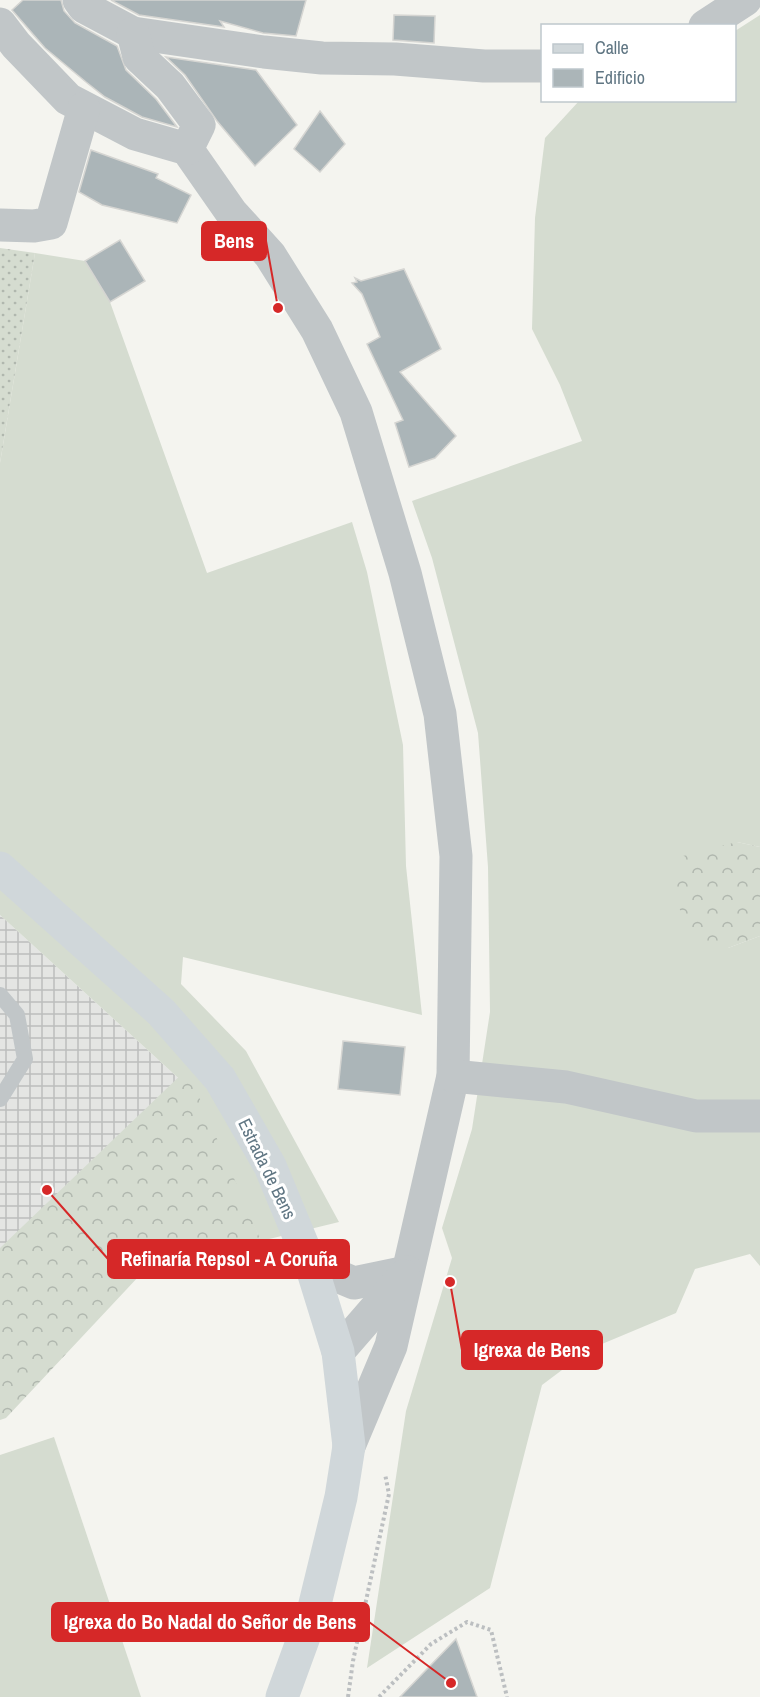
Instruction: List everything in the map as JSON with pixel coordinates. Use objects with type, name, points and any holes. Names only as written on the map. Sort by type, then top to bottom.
[{"type":"street","points":[[79,0],[84,7],[132,33],[178,41],[322,58],[395,59],[484,66],[541,66]]},
{"type":"street","points":[[708,24],[745,0]]},
{"type":"street","points":[[0,24],[16,45],[68,99],[135,134],[187,149],[231,212],[270,255],[316,330],[356,412],[405,573],[440,714],[456,856],[453,1076],[391,1346],[349,1446]]},
{"type":"street","points":[[132,33],[139,57],[170,86],[200,125],[187,149]]},
{"type":"street","points":[[0,225],[34,226],[51,223],[84,108]]},
{"type":"street","name":"Estrada de Bens","points":[[0,868],[161,1012],[220,1079],[270,1166],[311,1265],[338,1352],[349,1446],[341,1497],[313,1612],[282,1697]]},
{"type":"street","points":[[453,1076],[566,1087],[696,1116],[760,1116]]},
{"type":"street","points":[[311,1265],[354,1283],[407,1272]]},
{"type":"street","points":[[338,1352],[407,1272]]},
{"type":"street","points":[[338,1352],[368,1355],[391,1346]]},
{"type":"lane","points":[[0,995],[17,1015],[25,1059],[0,1099]]},
{"type":"path","points":[[348,1697],[353,1661],[388,1494],[383,1466],[349,1446]]},
{"type":"path","points":[[379,1697],[431,1644],[467,1622],[491,1630],[507,1697]]},
{"type":"shaded area","points":[[0,915],[187,1086],[0,1294]]},
{"type":"green space","points":[[760,15],[760,847],[737,842],[728,948],[760,936],[760,1266],[750,1254],[695,1269],[676,1313],[590,1349],[542,1385],[490,1588],[367,1668],[406,1411],[452,1258],[442,1228],[472,1129],[490,1012],[488,867],[478,733],[432,558],[412,501],[582,441],[560,385],[532,329],[535,218],[545,138],[578,102],[736,102],[736,30]]},
{"type":"green space","points":[[0,248],[35,253],[0,463]]},
{"type":"green space","points":[[35,253],[85,261],[110,302],[207,573],[352,522],[367,572],[403,745],[406,866],[422,1015],[183,957],[181,984],[246,1051],[339,1222],[261,1241],[187,1086],[0,915],[0,463]]},
{"type":"green space","points":[[737,842],[760,847],[760,936],[728,948],[690,937],[672,888],[683,856]]},
{"type":"green space","points":[[187,1069],[261,1241],[155,1259],[6,1418],[0,1420],[0,1248]]},
{"type":"green space","points":[[54,1437],[141,1697],[0,1697],[0,1455]]},
{"type":"building","points":[[23,0],[61,0],[64,11],[75,23],[117,46],[126,70],[156,99],[177,127],[142,117],[105,97],[86,82],[45,48],[12,10]]},
{"type":"building","points":[[111,0],[306,0],[296,36],[263,33],[220,21],[224,27],[139,15]]},
{"type":"building","points":[[394,15],[435,16],[434,43],[393,40]]},
{"type":"building","points":[[166,57],[256,70],[297,125],[255,166],[217,121],[185,75]]},
{"type":"building","points":[[320,111],[345,144],[320,172],[294,149]]},
{"type":"building","points":[[91,150],[158,174],[156,178],[191,195],[177,223],[102,205],[79,192]]},
{"type":"building","points":[[120,240],[145,281],[110,302],[85,261]]},
{"type":"building","points":[[404,269],[441,349],[400,372],[456,436],[435,458],[409,467],[395,423],[403,420],[367,344],[380,337],[362,294],[352,283],[357,282],[355,278],[361,281]]},
{"type":"building","points":[[343,1041],[405,1047],[400,1095],[338,1089]]},
{"type":"building","points":[[456,1639],[477,1697],[400,1697]]},
{"type":"place","name":"Bens","points":[[278,308]]},
{"type":"place","name":"Refinaría Repsol - A Coruña","points":[[47,1190]]},
{"type":"place","name":"Igrexa de Bens","points":[[450,1282]]},
{"type":"place","name":"Igrexa do Bo Nadal do Señor de Bens","points":[[451,1683]]}]
